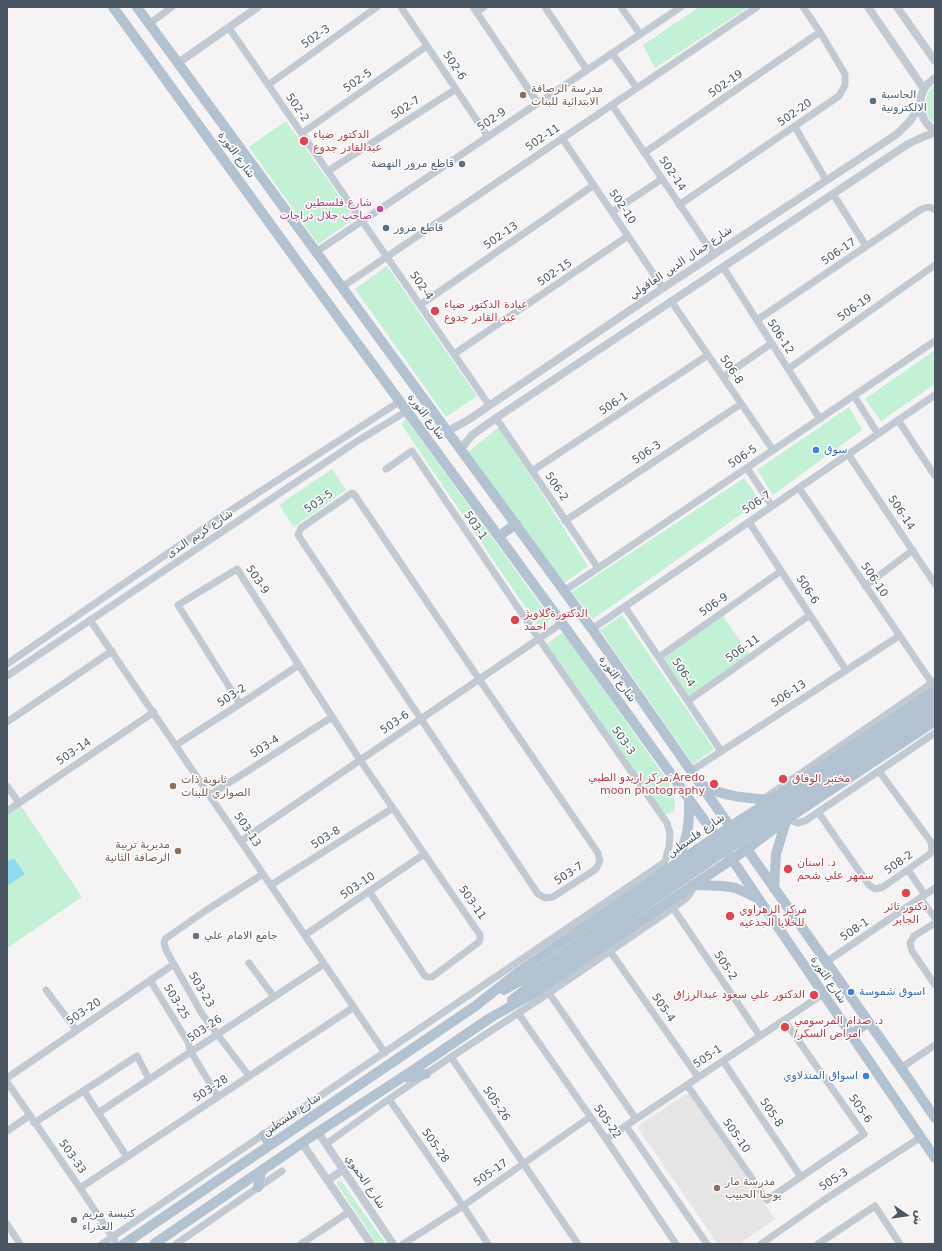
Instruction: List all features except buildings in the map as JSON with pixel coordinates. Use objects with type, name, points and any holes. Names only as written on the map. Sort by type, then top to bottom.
[{"type":"main road","name":"شارع الثورة","points":[[113,7],[304,272],[499,536],[718,839]]},
{"type":"main road","name":"شارع الثورة","points":[[137,7],[516,524],[733,829]]},
{"type":"main road","points":[[499,536],[516,524]]},
{"type":"main road","name":"شارع فلسطين","points":[[124,1244],[474,1007],[520,971],[670,863],[718,839],[733,829],[767,800],[934,685]]},
{"type":"main road","name":"شارع فلسطين","points":[[154,1244],[318,1132],[490,1018],[534,993],[694,885],[730,857],[787,820],[927,717],[935,699]]},
{"type":"main road","name":"شارع فلسطين","points":[[490,1018],[541,973],[711,851],[935,712]]},
{"type":"main road","points":[[701,785],[728,795],[767,800]]},
{"type":"main road","points":[[670,863],[682,850],[688,833],[690,817],[689,800]]},
{"type":"main road","points":[[774,889],[776,854],[787,820]]},
{"type":"main road","name":"شارع الثورة","points":[[745,847],[935,1118]]},
{"type":"main road","name":"شارع الثورة","points":[[730,857],[935,1158]]},
{"type":"main road","points":[[694,885],[736,888],[759,899]]},
{"type":"main road","name":"شارع فلسطين","points":[[474,1007],[541,973]]},
{"type":"main road","points":[[851,1035],[868,1022]]},
{"type":"main road","points":[[402,1077],[426,1074]]},
{"type":"main road","points":[[264,1135],[270,1145]]},
{"type":"main road","points":[[258,1187],[261,1171]]},
{"type":"street","points":[[149,24],[172,7]]},
{"type":"street","points":[[178,64],[258,7]]},
{"type":"street","name":"502-3","points":[[268,85],[377,7]]},
{"type":"street","name":"502-6","points":[[401,7],[488,137]]},
{"type":"street","points":[[484,7],[475,9],[538,103]]},
{"type":"street","points":[[545,7],[587,70]]},
{"type":"street","points":[[621,7],[640,34]]},
{"type":"street","name":"502-9","points":[[316,252],[681,7]]},
{"type":"street","name":"502-11","points":[[342,287],[757,7]]},
{"type":"street","name":"502-20","points":[[679,205],[839,96],[845,85],[845,74],[803,7]]},
{"type":"street","points":[[868,7],[924,89]]},
{"type":"street","points":[[897,7],[935,61]]},
{"type":"street","name":"502-2","points":[[229,28],[375,239]]},
{"type":"street","name":"502-19","points":[[644,153],[820,32]]},
{"type":"street","name":"502-5","points":[[302,133],[427,46]]},
{"type":"street","points":[[612,53],[637,88]]},
{"type":"street","points":[[461,449],[468,439],[496,418],[908,144],[935,132],[924,121],[920,106],[924,89],[935,78]]},
{"type":"street","name":"502-7","points":[[328,171],[456,89]]},
{"type":"street","name":"502-14","points":[[612,105],[714,255]]},
{"type":"street","name":"شارع جمال الدين العاقولي","points":[[448,431],[468,420],[663,288],[896,134],[910,121],[920,106]]},
{"type":"street","points":[[795,127],[826,180]]},
{"type":"street","name":"502-10","points":[[562,138],[663,288]]},
{"type":"street","points":[[612,212],[662,179]]},
{"type":"street","name":"502-13","points":[[420,305],[594,185]]},
{"type":"street","points":[[833,194],[866,246]]},
{"type":"street","name":"506-17","points":[[757,320],[920,210],[932,208],[935,210]]},
{"type":"street","name":"502-15","points":[[454,354],[628,236]]},
{"type":"street","name":"502-4","points":[[375,239],[489,405]]},
{"type":"street","name":"506-19","points":[[788,369],[935,266]]},
{"type":"street","name":"506-12","points":[[723,267],[820,419]]},
{"type":"street","name":"506-8","points":[[672,301],[773,450]]},
{"type":"street","name":"506-5","points":[[564,591],[935,342]]},
{"type":"street","points":[[723,377],[772,343]]},
{"type":"street","name":"506-1","points":[[532,471],[708,355]]},
{"type":"street","name":"506-7","points":[[592,629],[935,395]]},
{"type":"street","points":[[854,396],[878,434]]},
{"type":"street","name":"شارع كريم الندى","points":[[7,664],[222,516],[399,402]]},
{"type":"street","name":"506-3","points":[[565,521],[741,404]]},
{"type":"street","name":"شارع كريم الندى","points":[[7,676],[356,442],[406,411]]},
{"type":"street","name":"506-2","points":[[496,418],[598,568]]},
{"type":"street","points":[[468,420],[477,432]]},
{"type":"street","points":[[898,420],[935,475]]},
{"type":"street","name":"503-1","points":[[386,469],[412,451],[538,639]]},
{"type":"street","name":"506-14","points":[[848,454],[935,584]]},
{"type":"street","points":[[747,468],[772,506]]},
{"type":"street","name":"506-10","points":[[799,488],[934,685]]},
{"type":"street","name":"503-5","points":[[421,719],[298,535],[300,528],[352,493],[354,494],[479,679]]},
{"type":"street","points":[[222,516],[229,528]]},
{"type":"street","name":"506-6","points":[[749,522],[846,670]]},
{"type":"street","points":[[865,586],[912,550]]},
{"type":"street","name":"503-9","points":[[240,704],[178,605],[237,568],[360,760]]},
{"type":"street","name":"506-9","points":[[659,657],[781,571]]},
{"type":"street","name":"506-4","points":[[625,606],[721,751]]},
{"type":"street","name":"506-11","points":[[688,702],[810,615]]},
{"type":"street","name":"503-13","points":[[90,620],[385,1053]]},
{"type":"street","name":"503-6","points":[[241,841],[562,623]]},
{"type":"street","name":"506-13","points":[[691,771],[899,636]]},
{"type":"street","name":"503-3","points":[[538,639],[667,823],[670,833],[670,863]]},
{"type":"street","points":[[7,722],[112,651]]},
{"type":"street","name":"503-2","points":[[176,745],[299,665]]},
{"type":"street","name":"503-7","points":[[421,719],[538,894],[545,898],[553,898],[596,869],[600,862],[598,853],[479,679]]},
{"type":"street","name":"503-14","points":[[7,811],[154,712]]},
{"type":"street","name":"503-4","points":[[210,795],[332,717]]},
{"type":"street","points":[[787,820],[800,824],[935,733]]},
{"type":"street","name":"503-11","points":[[360,760],[480,935],[480,939],[432,977],[425,976],[369,892]]},
{"type":"street","name":"508-2","points":[[818,812],[869,885],[875,888],[883,887],[930,854],[932,849],[931,842],[879,771]]},
{"type":"street","points":[[7,786],[19,803]]},
{"type":"street","name":"503-8","points":[[271,885],[393,808]]},
{"type":"street","name":"503-10","points":[[305,935],[424,854]]},
{"type":"street","points":[[102,1244],[670,863]]},
{"type":"street","points":[[908,870],[935,918]]},
{"type":"street","name":"503-23","points":[[249,1076],[195,1003],[166,950],[164,943],[165,939],[206,910],[263,874]]},
{"type":"street","points":[[326,1144],[451,1057],[549,993],[688,898],[694,885]]},
{"type":"street","name":"508-1","points":[[826,962],[935,888]]},
{"type":"street","name":"505-2","points":[[673,908],[760,1036]]},
{"type":"street","points":[[935,923],[914,936],[910,943],[912,951],[935,985]]},
{"type":"street","name":"505-4","points":[[610,951],[698,1077]]},
{"type":"street","points":[[249,963],[274,997]]},
{"type":"street","name":"503-20","points":[[7,1078],[174,964]]},
{"type":"street","name":"503-26","points":[[98,1113],[324,964]]},
{"type":"street","name":"503-25","points":[[150,980],[188,1042],[191,1052],[218,1097]]},
{"type":"street","points":[[46,990],[76,1030]]},
{"type":"street","points":[[549,993],[636,1119]]},
{"type":"street","name":"505-1","points":[[606,1139],[823,994]]},
{"type":"street","name":"503-28","points":[[80,1188],[354,1007]]},
{"type":"street","name":"505-22","points":[[518,1013],[606,1139],[672,1243]]},
{"type":"street","name":"505-6","points":[[767,1200],[864,1134],[784,1020]]},
{"type":"street","points":[[901,1068],[935,1045]]},
{"type":"street","points":[[34,1123],[137,1056],[149,1080]]},
{"type":"street","name":"505-26","points":[[451,1057],[578,1244]]},
{"type":"street","name":"505-8","points":[[723,1061],[801,1177]]},
{"type":"street","name":"503-33","points":[[7,1082],[117,1244]]},
{"type":"street","name":"505-10","points":[[687,1085],[767,1200]]},
{"type":"street","points":[[84,1091],[127,1157]]},
{"type":"street","name":"505-28","points":[[389,1100],[488,1244]]},
{"type":"street","points":[[7,1131],[29,1116]]},
{"type":"street","name":"505-17","points":[[403,1244],[463,1206],[590,1117]]},
{"type":"street","name":"505-22","points":[[626,1126],[707,1244]]},
{"type":"street","name":"شارع الحموي","points":[[318,1132],[394,1244]]},
{"type":"street","name":"505-3","points":[[761,1244],[824,1200],[921,1137]]},
{"type":"street","points":[[302,1143],[371,1244]]},
{"type":"street","points":[[328,1180],[344,1170]]},
{"type":"street","points":[[176,1244],[282,1171]]},
{"type":"street","points":[[818,1244],[875,1206],[900,1244]]},
{"type":"street","points":[[301,1244],[349,1212]]},
{"type":"street","points":[[7,1224],[20,1244]]},
{"type":"shaded area","name":"مدرسة مار يوحنا الحبيب","points":[[686,1094],[689,1094],[775,1219],[739,1244],[718,1244],[638,1128],[639,1125]]},
{"type":"green space","points":[[699,7],[749,7],[655,68],[643,45]]},
{"type":"green space","points":[[935,85],[935,125],[929,116],[926,100],[931,89]]},
{"type":"green space","points":[[286,121],[355,218],[318,244],[249,147]]},
{"type":"green space","points":[[387,266],[477,396],[446,417],[355,289]]},
{"type":"green space","points":[[935,350],[935,384],[881,421],[865,399]]},
{"type":"green space","points":[[849,407],[862,430],[773,495],[757,470]]},
{"type":"green space","points":[[406,419],[551,619],[540,629],[401,424]]},
{"type":"green space","points":[[499,427],[588,566],[564,583],[468,452]]},
{"type":"green space","points":[[332,469],[346,490],[294,527],[279,505]]},
{"type":"green space","points":[[744,478],[760,501],[593,619],[572,592]]},
{"type":"green space","points":[[721,613],[751,657],[688,701],[659,657]]},
{"type":"green space","points":[[622,615],[714,749],[693,764],[600,630]]},
{"type":"green space","points":[[563,632],[669,783],[675,802],[674,811],[665,815],[547,644]]},
{"type":"green space","points":[[19,803],[82,897],[7,948],[7,811]]},
{"type":"green space","points":[[339,1181],[342,1182],[386,1244],[377,1244],[337,1184]]},
{"type":"water","points":[[14,858],[25,874],[7,886],[7,862]]},
{"type":"place","name":"مدرسة الرصافة الابتدائية للبنات","points":[[523,95]]},
{"type":"place","name":"الحاسبة الالكترونية","points":[[873,101]]},
{"type":"place","name":"الدكتور ضياء عبدالقادر جدوع","points":[[304,141]]},
{"type":"place","name":"قاطع مرور النهضة","points":[[462,164]]},
{"type":"place","name":"شارع فلسطين صاحب جلال دراجات","points":[[380,209]]},
{"type":"place","name":"قاطع مرور","points":[[386,228]]},
{"type":"place","name":"عيادة الدكتور ضياء عبد القادر جدوع","points":[[435,311]]},
{"type":"place","name":"سوق","points":[[816,450]]},
{"type":"place","name":"الدكتورةگلاويژ احمد","points":[[515,620]]},
{"type":"place","name":"مختبر الوفاق","points":[[783,779]]},
{"type":"place","name":"مركز اريدو الطبي;Aredo moon photography","points":[[714,784]]},
{"type":"place","name":"ثانوية ذات الصواري للبنات","points":[[173,786]]},
{"type":"place","name":"مديرية تربية الرصافة الثانية","points":[[178,851]]},
{"type":"place","name":"د. اسنان سمهر علي شحم","points":[[788,869]]},
{"type":"place","name":"دكتور ثائر الجابر","points":[[906,893]]},
{"type":"place","name":"مركز الزهراوي للخلايا الجذعيه","points":[[730,916]]},
{"type":"place","name":"جامع الامام علي","points":[[196,936]]},
{"type":"place","name":"اسوق شموسة","points":[[851,992]]},
{"type":"place","name":"الدكتور علي سعود عبدالرزاق","points":[[814,995]]},
{"type":"place","name":"د. صدام المرسومي /امراض السكر","points":[[785,1027]]},
{"type":"place","name":"اسواق المندلاوي","points":[[866,1076]]},
{"type":"place","name":"مدرسة مار يوحنا الحبيب","points":[[717,1188]]},
{"type":"place","name":"كنيسة مريم العذراء","points":[[74,1220]]}]
